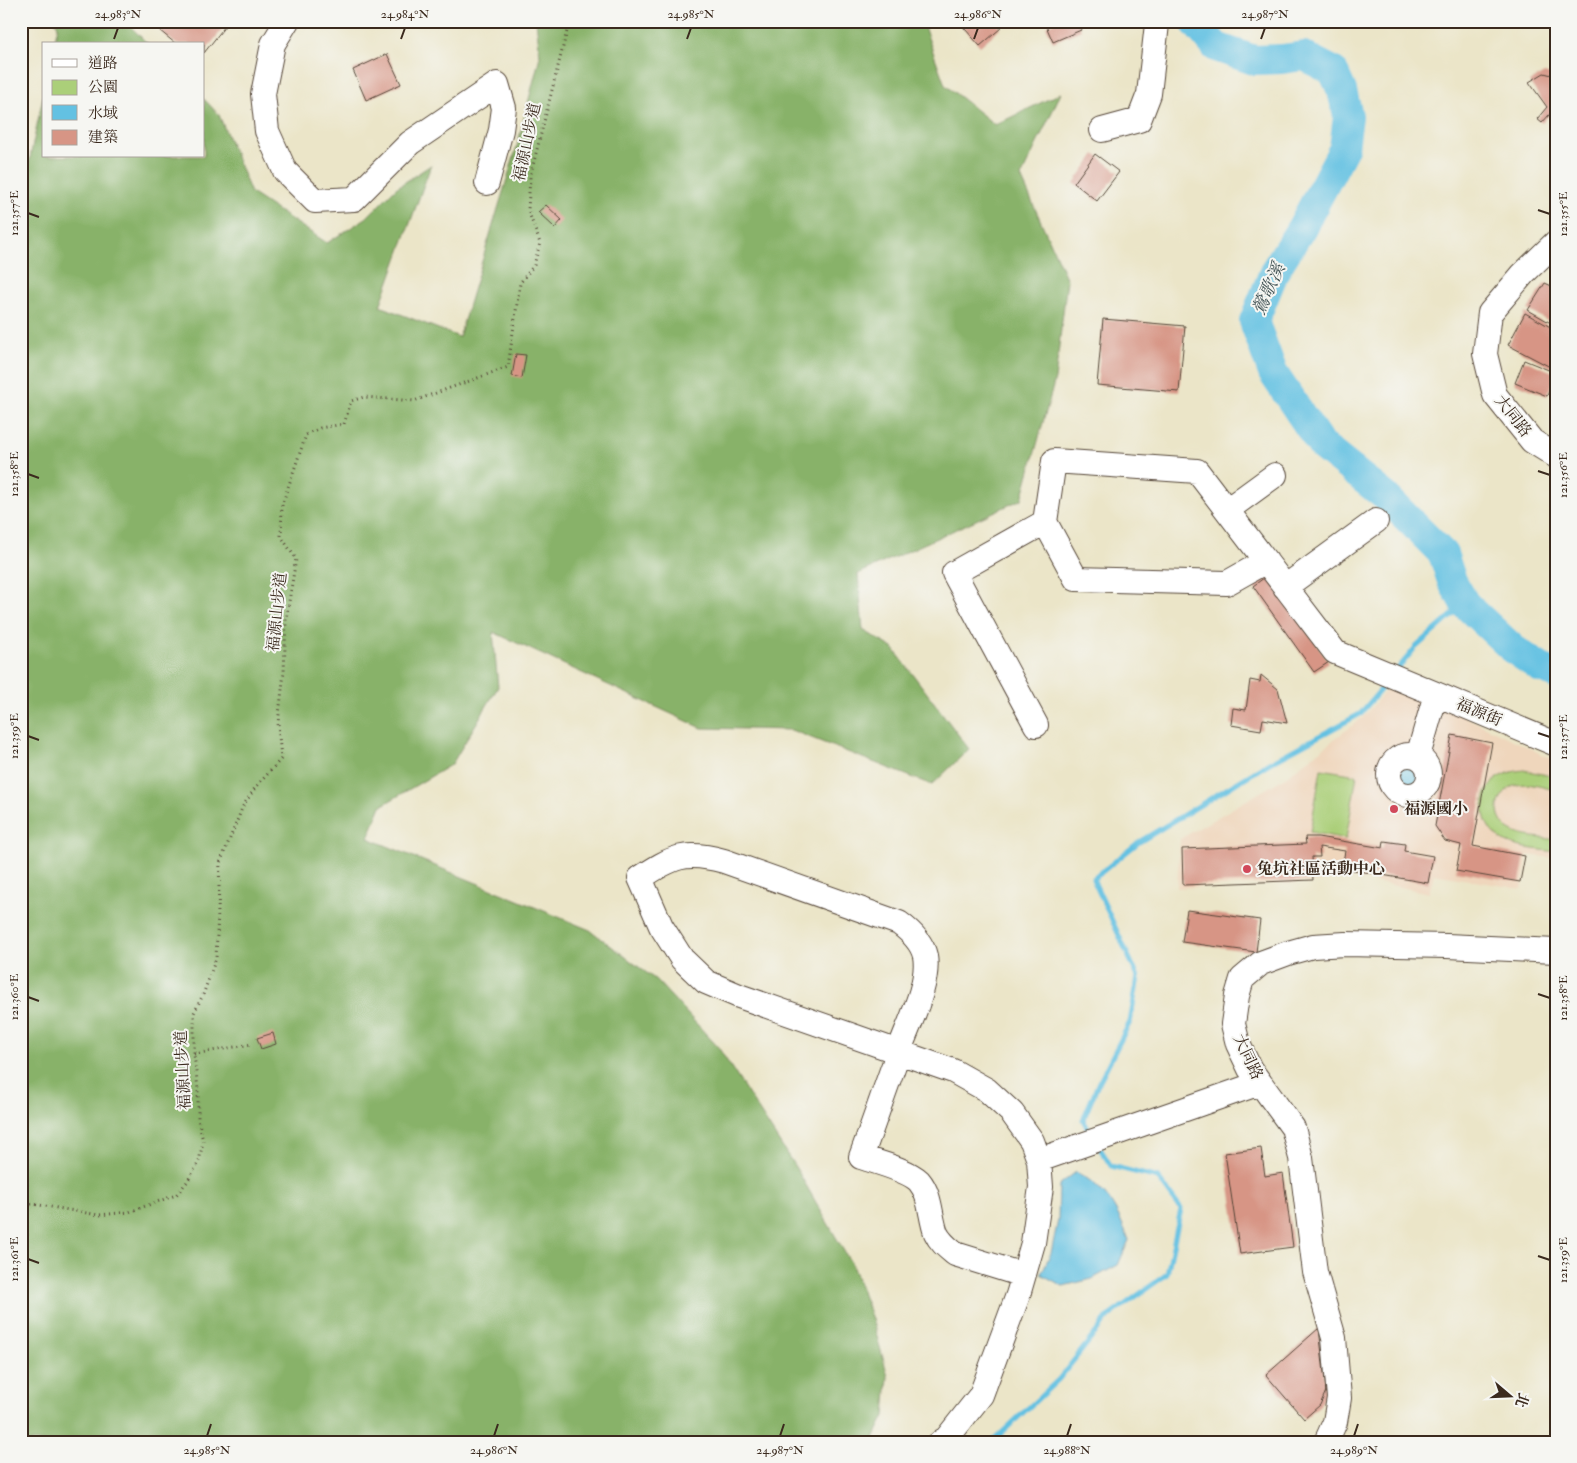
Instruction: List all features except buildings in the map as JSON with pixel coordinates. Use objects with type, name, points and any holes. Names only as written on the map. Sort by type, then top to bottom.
[{"type":"street","points":[[287,21],[274,44],[263,94],[266,131],[285,171],[315,201],[354,199],[410,143],[497,84],[504,108],[501,130],[487,183]]},
{"type":"street","points":[[1102,130],[1139,120],[1149,94],[1156,21]]},
{"type":"street","name":"大同路","points":[[1556,242],[1523,274],[1490,313],[1485,354],[1495,395],[1532,441],[1556,456]]},
{"type":"street","name":"福源街","points":[[1045,522],[1054,461],[1197,471],[1336,652],[1556,744]]},
{"type":"street","points":[[1227,510],[1275,475]]},
{"type":"street","points":[[1285,586],[1376,520]]},
{"type":"street","points":[[1036,725],[954,573],[1045,522],[1076,579],[1227,583],[1266,561]]},
{"type":"street","points":[[1418,756],[1436,694]]},
{"type":"street","points":[[941,1442],[947,1438],[981,1395],[1018,1296],[1024,1275],[1033,1243],[1041,1187],[1039,1160],[1032,1141],[1012,1113],[987,1090],[953,1071],[899,1052],[740,996],[706,982],[682,959],[661,926],[640,878],[668,860],[687,856],[704,856],[724,861],[899,923],[908,930],[919,942],[925,955],[922,990],[899,1052],[861,1157],[909,1174],[919,1181],[925,1191],[937,1235],[954,1254],[1024,1275]]},
{"type":"street","name":"大同路","points":[[1326,1442],[1335,1422],[1339,1398],[1334,1338],[1315,1272],[1301,1158],[1293,1128],[1250,1069],[1238,1044],[1234,1024],[1237,996],[1242,979],[1261,963],[1313,946],[1345,944],[1447,946],[1556,951]]},
{"type":"street","points":[[1039,1160],[1260,1083]]},
{"type":"path","name":"福源山步道","points":[[21,1204],[33,1204],[99,1215],[128,1212],[176,1195],[187,1182],[199,1162],[203,1141],[198,1119],[198,1089],[194,1054],[194,1013],[203,995],[216,958],[220,863],[243,806],[255,788],[281,759],[278,723],[284,673],[286,620],[296,559],[281,536],[282,505],[306,435],[320,428],[344,424],[351,401],[364,397],[414,401],[508,368],[520,283],[534,265],[540,243],[528,210],[530,177],[568,27],[566,21]]},
{"type":"path","points":[[194,1054],[252,1044]]},
{"type":"shaded area","name":"福源國小","points":[[1389,687],[1459,714],[1556,761],[1556,858],[1528,855],[1522,889],[1434,874],[1429,893],[1327,872],[1320,882],[1177,888],[1180,839],[1283,779],[1362,718]]},
{"type":"green space","points":[[55,21],[123,21],[146,42],[54,42],[58,26]]},
{"type":"green space","points":[[536,21],[922,21],[945,85],[995,125],[1061,93],[1021,177],[1067,280],[1055,379],[1022,499],[858,574],[863,630],[893,648],[969,749],[932,785],[791,730],[702,728],[493,632],[498,687],[452,764],[381,806],[368,838],[590,930],[656,980],[718,1047],[799,1173],[852,1265],[872,1319],[888,1376],[885,1416],[872,1442],[21,1442],[21,200],[42,101],[42,158],[205,158],[205,100],[219,115],[251,193],[327,243],[366,218],[396,188],[431,165],[380,306],[459,337],[517,146],[540,56]]},
{"type":"green space","points":[[1321,769],[1357,775],[1346,839],[1310,832]]},
{"type":"green space","points":[[1524,770],[1556,777],[1556,790],[1526,784],[1510,788],[1504,793],[1498,805],[1500,819],[1504,825],[1515,833],[1556,840],[1556,852],[1526,848],[1505,842],[1492,832],[1487,824],[1484,806],[1488,789],[1501,776]]},
{"type":"water","points":[[1405,765],[1413,765],[1419,771],[1419,779],[1413,785],[1405,785],[1399,779],[1399,771]]},
{"type":"water","points":[[1076,1172],[1096,1185],[1110,1200],[1129,1240],[1118,1265],[1092,1279],[1063,1286],[1041,1274],[1051,1253],[1058,1220],[1059,1185]]},
{"type":"waterway","name":"鶯歌溪","points":[[1194,21],[1216,47],[1254,60],[1304,56],[1333,71],[1342,91],[1348,116],[1344,148],[1302,227],[1275,270],[1254,321],[1273,373],[1322,446],[1385,496],[1443,554],[1452,581],[1465,604],[1513,649],[1541,668],[1556,674]]},
{"type":"waterway","points":[[1396,671],[1415,648],[1465,604]]},
{"type":"waterway","points":[[1092,1135],[1083,1120],[1098,1084],[1130,1022],[1138,977],[1093,879],[1139,842],[1271,762],[1360,714],[1387,682]]},
{"type":"waterway","points":[[992,1442],[1059,1379],[1109,1316],[1167,1274],[1181,1209],[1158,1178],[1111,1166],[1099,1147]]},
{"type":"place","name":"福源國小","points":[[1394,809]]},
{"type":"place","name":"兔坑社區活動中心","points":[[1247,869]]}]
